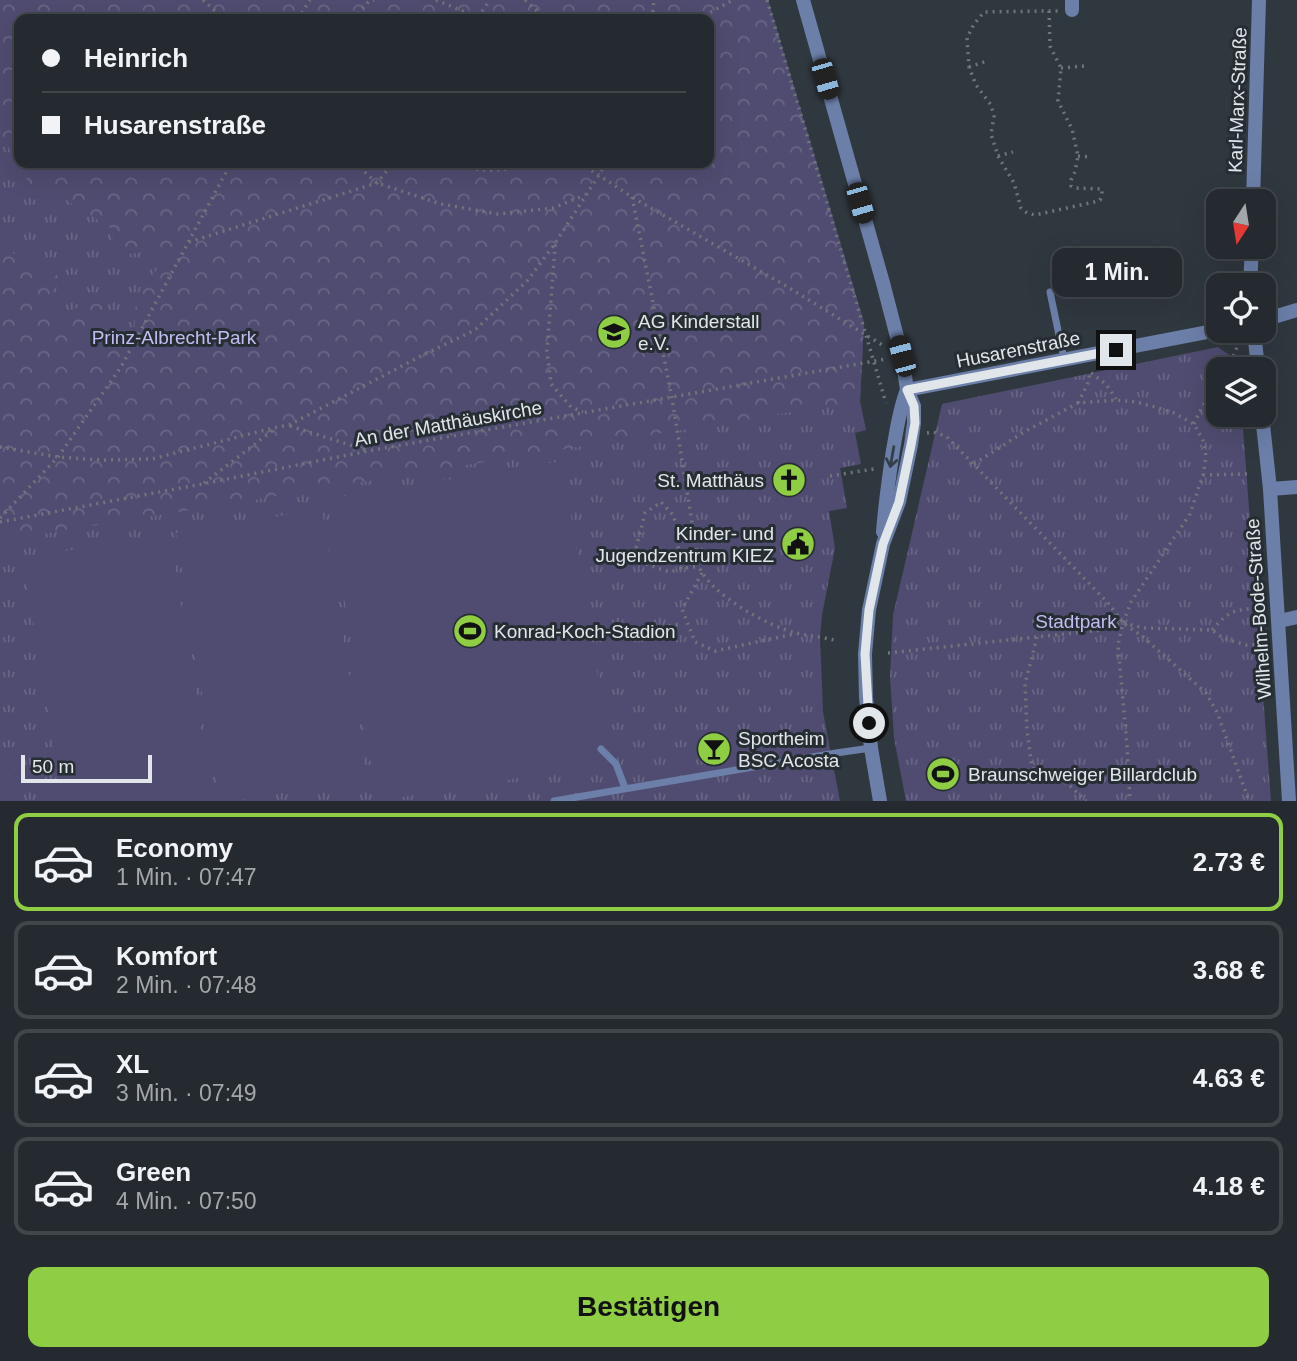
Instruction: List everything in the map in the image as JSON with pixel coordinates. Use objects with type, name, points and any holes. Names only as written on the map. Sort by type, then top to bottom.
[{"type":"street","points":[[803,0],[902,356],[907,390],[901,406],[885,498],[883,544],[869,610],[865,654],[871,748],[880,801]]},
{"type":"street","name":"Karl-Marx-Straße","points":[[1253,189],[1259,0]]},
{"type":"street","points":[[1276,316],[1297,310]]},
{"type":"street","name":"Husarenstraße","points":[[907,390],[1206,332]]},
{"type":"street","name":"Wilhelm-Bode-Straße","points":[[1263,427],[1270,489],[1289,801]]},
{"type":"street","points":[[1270,489],[1297,487]]},
{"type":"street","points":[[1279,621],[1297,617]]},
{"type":"lane","points":[[1050,292],[1065,360]]},
{"type":"lane","points":[[554,801],[871,748]]},
{"type":"lane","points":[[601,749],[616,764],[625,788]]},
{"type":"path","points":[[203,0],[218,14]]},
{"type":"path","points":[[357,14],[369,1],[374,0]]},
{"type":"path","points":[[436,0],[470,14]]},
{"type":"path","points":[[525,0],[540,14]]},
{"type":"path","points":[[707,14],[733,0]]},
{"type":"path","points":[[766,0],[886,403]]},
{"type":"path","points":[[1049,11],[1050,47],[1061,68],[1058,101],[1072,129],[1078,156],[1070,186],[1102,189],[1102,196],[1100,200],[1035,215],[1027,214],[1021,208],[1014,183],[998,156],[991,134],[994,116],[991,105],[976,85],[969,67],[967,38],[984,12],[1049,11],[1072,5]]},
{"type":"path","points":[[969,67],[987,61]]},
{"type":"path","points":[[1061,68],[1084,65]]},
{"type":"path","points":[[998,156],[1013,152]]},
{"type":"path","points":[[1078,156],[1090,157]]},
{"type":"path","points":[[0,520],[58,457],[121,367],[228,168]]},
{"type":"path","points":[[360,168],[377,183],[441,204],[498,214],[553,208],[586,195]]},
{"type":"path","points":[[187,243],[377,183],[389,168]]},
{"type":"path","points":[[468,168],[506,168]]},
{"type":"path","points":[[588,168],[632,197],[902,356]]},
{"type":"path","points":[[0,447],[58,457],[152,459],[289,425],[475,330],[527,281],[554,245],[602,168]]},
{"type":"path","points":[[632,197],[672,398],[702,573],[717,589],[758,619],[796,633],[834,640]]},
{"type":"path","points":[[554,245],[547,351],[551,384],[571,407],[585,413]]},
{"type":"path","points":[[1233,357],[1238,345]]},
{"type":"path","name":"An der Matthäuskirche","points":[[0,520],[902,356]]},
{"type":"path","points":[[1078,403],[1088,383],[1090,372],[1106,384],[1116,400]]},
{"type":"path","points":[[974,464],[1024,432],[1078,403],[1116,400],[1155,407],[1194,424],[1203,442],[1206,457],[1203,475],[1189,514],[1131,602],[1118,645],[1129,801]]},
{"type":"path","points":[[1194,424],[1206,402]]},
{"type":"path","points":[[289,425],[368,451]]},
{"type":"path","points":[[202,484],[273,428]]},
{"type":"path","points":[[927,433],[946,436],[1110,605],[1123,623],[1142,636],[1206,693],[1217,712],[1249,801]]},
{"type":"path","points":[[830,476],[877,469]]},
{"type":"path","points":[[1203,475],[1249,474]]},
{"type":"path","points":[[681,569],[674,516],[662,502],[645,513],[633,560],[670,572],[699,566]]},
{"type":"path","points":[[702,573],[682,609],[695,642],[715,650],[796,633]]},
{"type":"path","points":[[1212,630],[1226,615],[1235,610],[1261,608]]},
{"type":"path","points":[[888,653],[1101,630],[1123,623],[1144,628],[1212,630],[1223,638],[1246,645],[1264,644]]},
{"type":"path","points":[[655,628],[681,624]]},
{"type":"path","points":[[1037,637],[1025,684],[1032,768],[1068,784],[1086,801]]},
{"type":"green space","points":[[0,0],[768,0],[864,323],[860,401],[866,430],[855,433],[861,464],[840,468],[847,508],[829,511],[835,548],[820,637],[823,712],[840,801],[0,801]]},
{"type":"green space","name":"Prinz-Albrecht-Park","points":[[0,0],[768,0],[864,323],[860,401],[0,541],[0,231],[11,252],[64,279],[39,305],[59,317],[87,302],[103,305],[111,341],[134,337],[136,298],[156,271],[165,249],[115,256],[112,229],[60,196],[33,189],[21,168],[250,168],[251,177],[312,168],[714,168],[714,14],[428,14],[392,10],[376,14],[14,14],[14,157],[0,133]]},
{"type":"green space","points":[[392,10],[428,14],[376,14]]},
{"type":"green space","points":[[250,168],[313,168],[251,177]]},
{"type":"green space","name":"Stadtpark","points":[[1218,347],[1232,357],[1206,357],[1206,427],[1243,427],[1271,801],[906,801],[894,738],[890,677],[893,615],[942,404]]},
{"type":"green space","name":"Konrad-Koch-Stadion","points":[[562,461],[612,763],[377,801],[328,499]]},
{"type":"green space","points":[[322,509],[366,779],[220,801],[176,533]]},
{"type":"green space","points":[[169,534],[213,801],[63,801],[23,558]]},
{"type":"green space","points":[[18,774],[23,801],[0,801],[0,777]]},
{"type":"place","name":"AG Kinderstall e.V.","points":[[614,332]]},
{"type":"place","name":"St. Matthäus","points":[[789,480]]},
{"type":"place","name":"Kinder- und Jugendzentrum KIEZ","points":[[798,544]]},
{"type":"place","name":"Konrad-Koch-Stadion","points":[[470,631]]},
{"type":"place","name":"Sportheim BSC Acosta","points":[[714,749]]},
{"type":"place","name":"Braunschweiger Billardclub","points":[[943,774]]},
{"type":"route","points":[[869,723],[865,654],[869,610],[883,544],[899,502],[915,423],[914,406],[907,390],[1116,350]]}]
